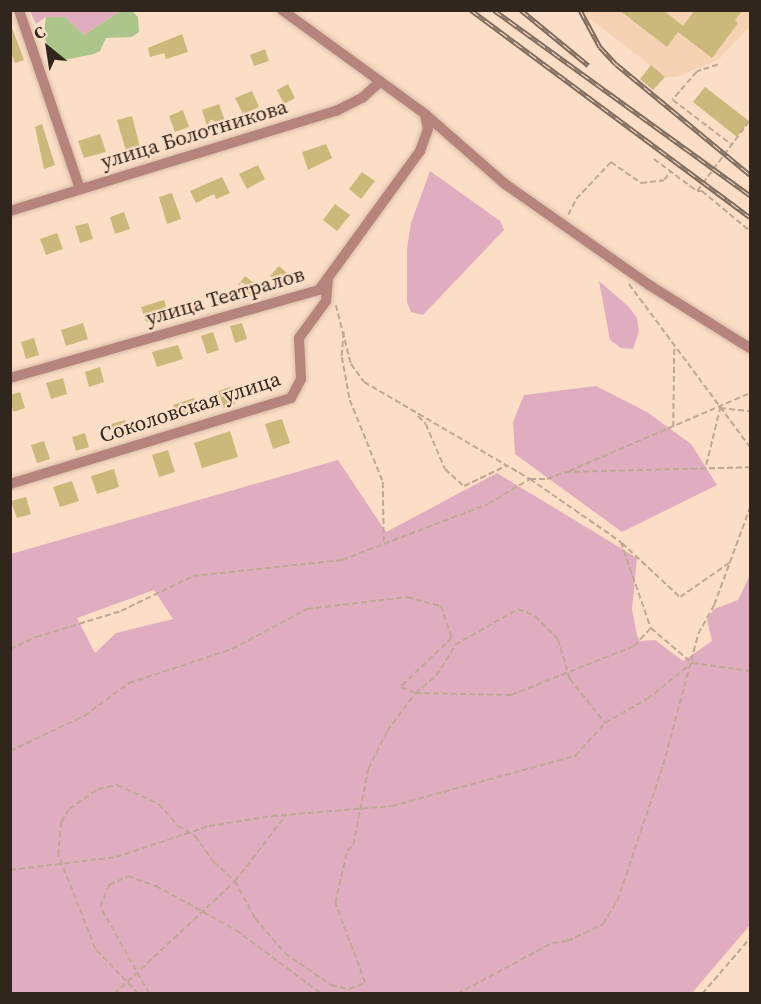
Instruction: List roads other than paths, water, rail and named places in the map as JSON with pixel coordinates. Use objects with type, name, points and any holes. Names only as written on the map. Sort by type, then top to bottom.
[{"type":"street","points":[[282,10],[425,114],[505,184],[649,285],[750,348]]},
{"type":"street","points":[[10,21],[20,14],[80,189]]},
{"type":"street","name":"улица Болотникова","points":[[10,211],[336,111],[362,98],[381,81]]},
{"type":"street","name":"улица Театралов","points":[[10,378],[319,290],[329,281],[420,151],[428,129],[425,114]]},
{"type":"street","name":"Соколовская улица","points":[[10,484],[291,398],[301,379],[300,338],[326,301],[329,281]]},
{"type":"railway","points":[[471,10],[750,217]]},
{"type":"railway","points":[[494,10],[750,195]]},
{"type":"railway","points":[[521,10],[588,65]]},
{"type":"railway","points":[[580,10],[600,47],[616,64],[750,175]]}]
